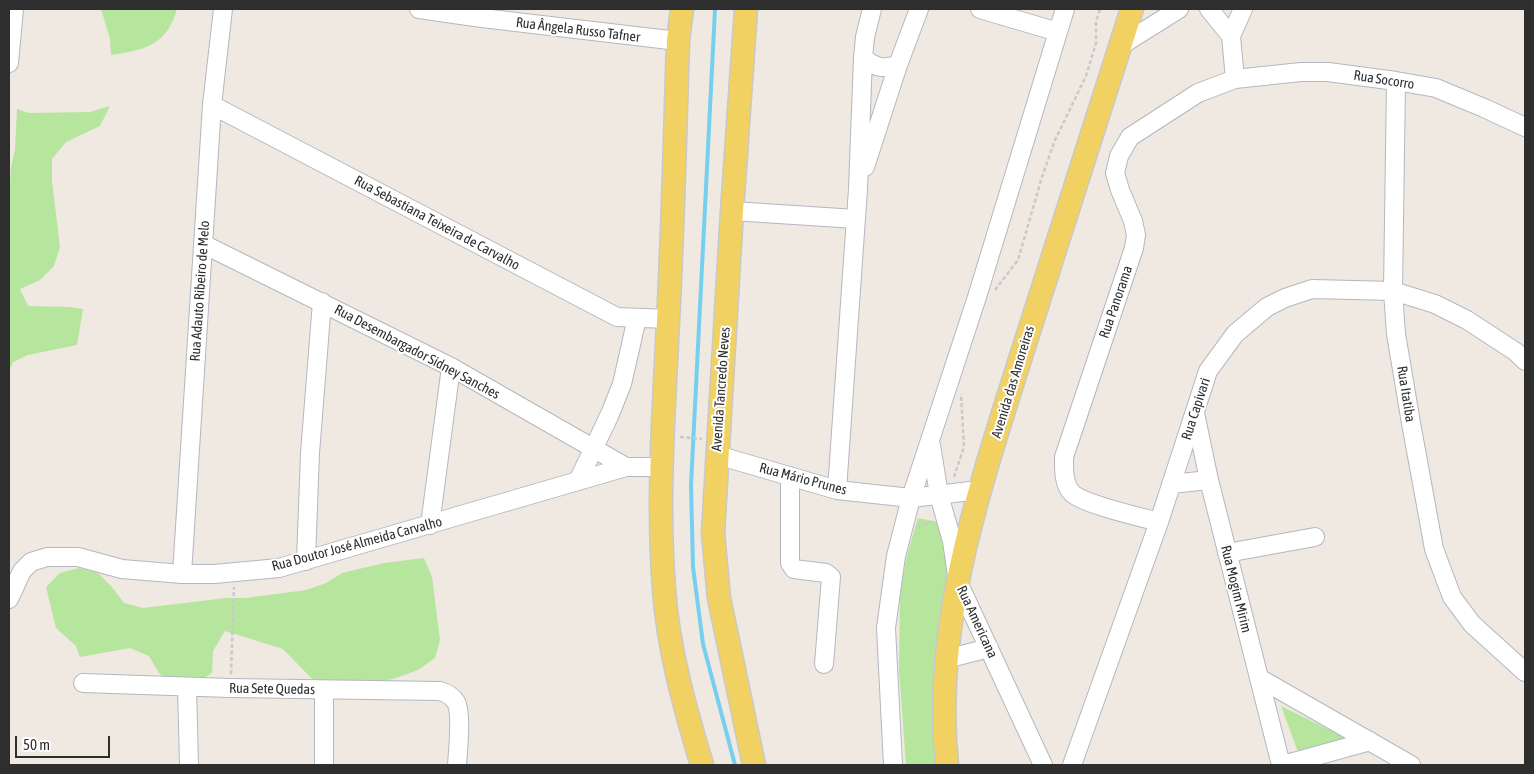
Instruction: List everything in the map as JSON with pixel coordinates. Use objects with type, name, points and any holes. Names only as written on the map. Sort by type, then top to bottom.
[{"type":"main road","points":[[682,9],[678,41],[662,467],[664,589],[673,656],[702,765]]},
{"type":"main road","name":"Avenida Tancredo Neves","points":[[746,9],[713,447],[712,534],[719,598],[754,765]]},
{"type":"main road","name":"Avenida das Amoreiras","points":[[947,765],[943,716],[946,659],[958,582],[980,490],[1132,9]]},
{"type":"street","points":[[9,63],[14,9]]},
{"type":"street","name":"Rua Adauto Ribeiro de Melo","points":[[182,574],[212,105],[223,9]]},
{"type":"street","name":"Rua Ângela Russo Tafner","points":[[419,9],[678,41]]},
{"type":"street","points":[[837,490],[858,189],[863,58],[865,37],[872,9]]},
{"type":"street","points":[[858,189],[898,65],[919,9]]},
{"type":"street","points":[[980,9],[1058,32]]},
{"type":"street","points":[[893,765],[886,628],[896,556],[911,498],[977,297],[1065,9]]},
{"type":"street","points":[[1120,46],[1179,9]]},
{"type":"street","points":[[1209,9],[1231,36]]},
{"type":"street","points":[[1235,79],[1231,36],[1243,9]]},
{"type":"street","points":[[863,58],[873,65],[885,68],[898,65]]},
{"type":"street","name":"Rua Socorro","points":[[1235,79],[1328,72],[1396,81],[1436,88],[1525,127]]},
{"type":"street","name":"Rua Panorama","points":[[1159,522],[1084,500],[1072,493],[1064,476],[1064,457],[1134,248],[1136,235],[1133,221],[1115,174],[1118,156],[1130,137],[1198,93],[1235,79]]},
{"type":"street","name":"Rua Itatiba","points":[[1396,81],[1393,291],[1399,351],[1434,549],[1452,597],[1472,624],[1525,672]]},
{"type":"street","name":"Rua Sebastiana Teixeira de Carvalho","points":[[212,105],[617,317],[668,319]]},
{"type":"street","points":[[732,211],[856,219]]},
{"type":"street","name":"Rua Desembargador Sidney Sanches","points":[[203,244],[451,367],[626,466]]},
{"type":"street","name":"Rua Capivari","points":[[1072,765],[1159,522],[1208,371],[1235,334],[1267,307],[1284,298],[1312,289],[1393,291],[1435,304],[1467,320],[1516,352],[1525,361]]},
{"type":"street","points":[[306,561],[310,454],[322,302]]},
{"type":"street","points":[[578,481],[622,384],[637,318]]},
{"type":"street","points":[[430,525],[451,367]]},
{"type":"street","name":"Rua Mogim Mirim","points":[[1195,412],[1209,480],[1282,765]]},
{"type":"street","name":"Rua Americana","points":[[930,442],[939,495],[952,541],[958,582],[1042,765]]},
{"type":"street","name":"Rua Mário Prunes","points":[[713,447],[790,476],[837,490],[911,498],[980,490]]},
{"type":"street","name":"Rua Doutor José Almeida Carvalho","points":[[9,599],[22,571],[31,562],[47,557],[78,557],[122,569],[182,574],[234,573],[279,568],[626,466],[662,467]]},
{"type":"street","points":[[790,476],[790,562],[792,567],[794,569],[826,573],[831,577],[824,664]]},
{"type":"street","points":[[1171,484],[1209,480]]},
{"type":"street","points":[[1227,553],[1315,537]]},
{"type":"street","points":[[946,659],[989,648]]},
{"type":"street","points":[[1259,678],[1411,765]]},
{"type":"street","name":"Rua Sete Quedas","points":[[83,683],[187,687],[440,691],[450,695],[456,703],[458,716],[457,765]]},
{"type":"street","points":[[187,687],[189,765]]},
{"type":"street","points":[[324,690],[324,765]]},
{"type":"street","points":[[1282,765],[1370,741]]},
{"type":"path","points":[[682,437],[713,447]]},
{"type":"path","points":[[231,670],[233,595]]},
{"type":"green space","points":[[101,9],[177,9],[167,31],[153,44],[134,51],[111,55],[110,39]]},
{"type":"green space","points":[[110,106],[100,126],[66,142],[52,159],[52,181],[60,247],[54,266],[40,280],[20,289],[28,306],[83,309],[77,345],[28,355],[13,362],[9,371],[9,199],[11,167],[15,150],[17,109],[29,113],[90,112]]},
{"type":"green space","points":[[918,518],[938,522],[944,542],[953,595],[938,765],[906,765],[899,669],[900,594],[907,555]]},
{"type":"green space","points":[[424,558],[432,577],[440,640],[435,658],[418,670],[372,684],[331,684],[312,679],[283,649],[225,631],[213,651],[212,673],[196,683],[176,686],[159,673],[149,656],[130,648],[80,657],[76,646],[56,628],[46,587],[60,573],[79,568],[98,573],[124,603],[143,608],[306,590],[326,583],[342,573],[384,563]]},
{"type":"green space","points":[[1281,706],[1346,738],[1298,752]]},
{"type":"waterway","points":[[715,9],[691,485],[693,567],[703,644],[735,765]]}]
